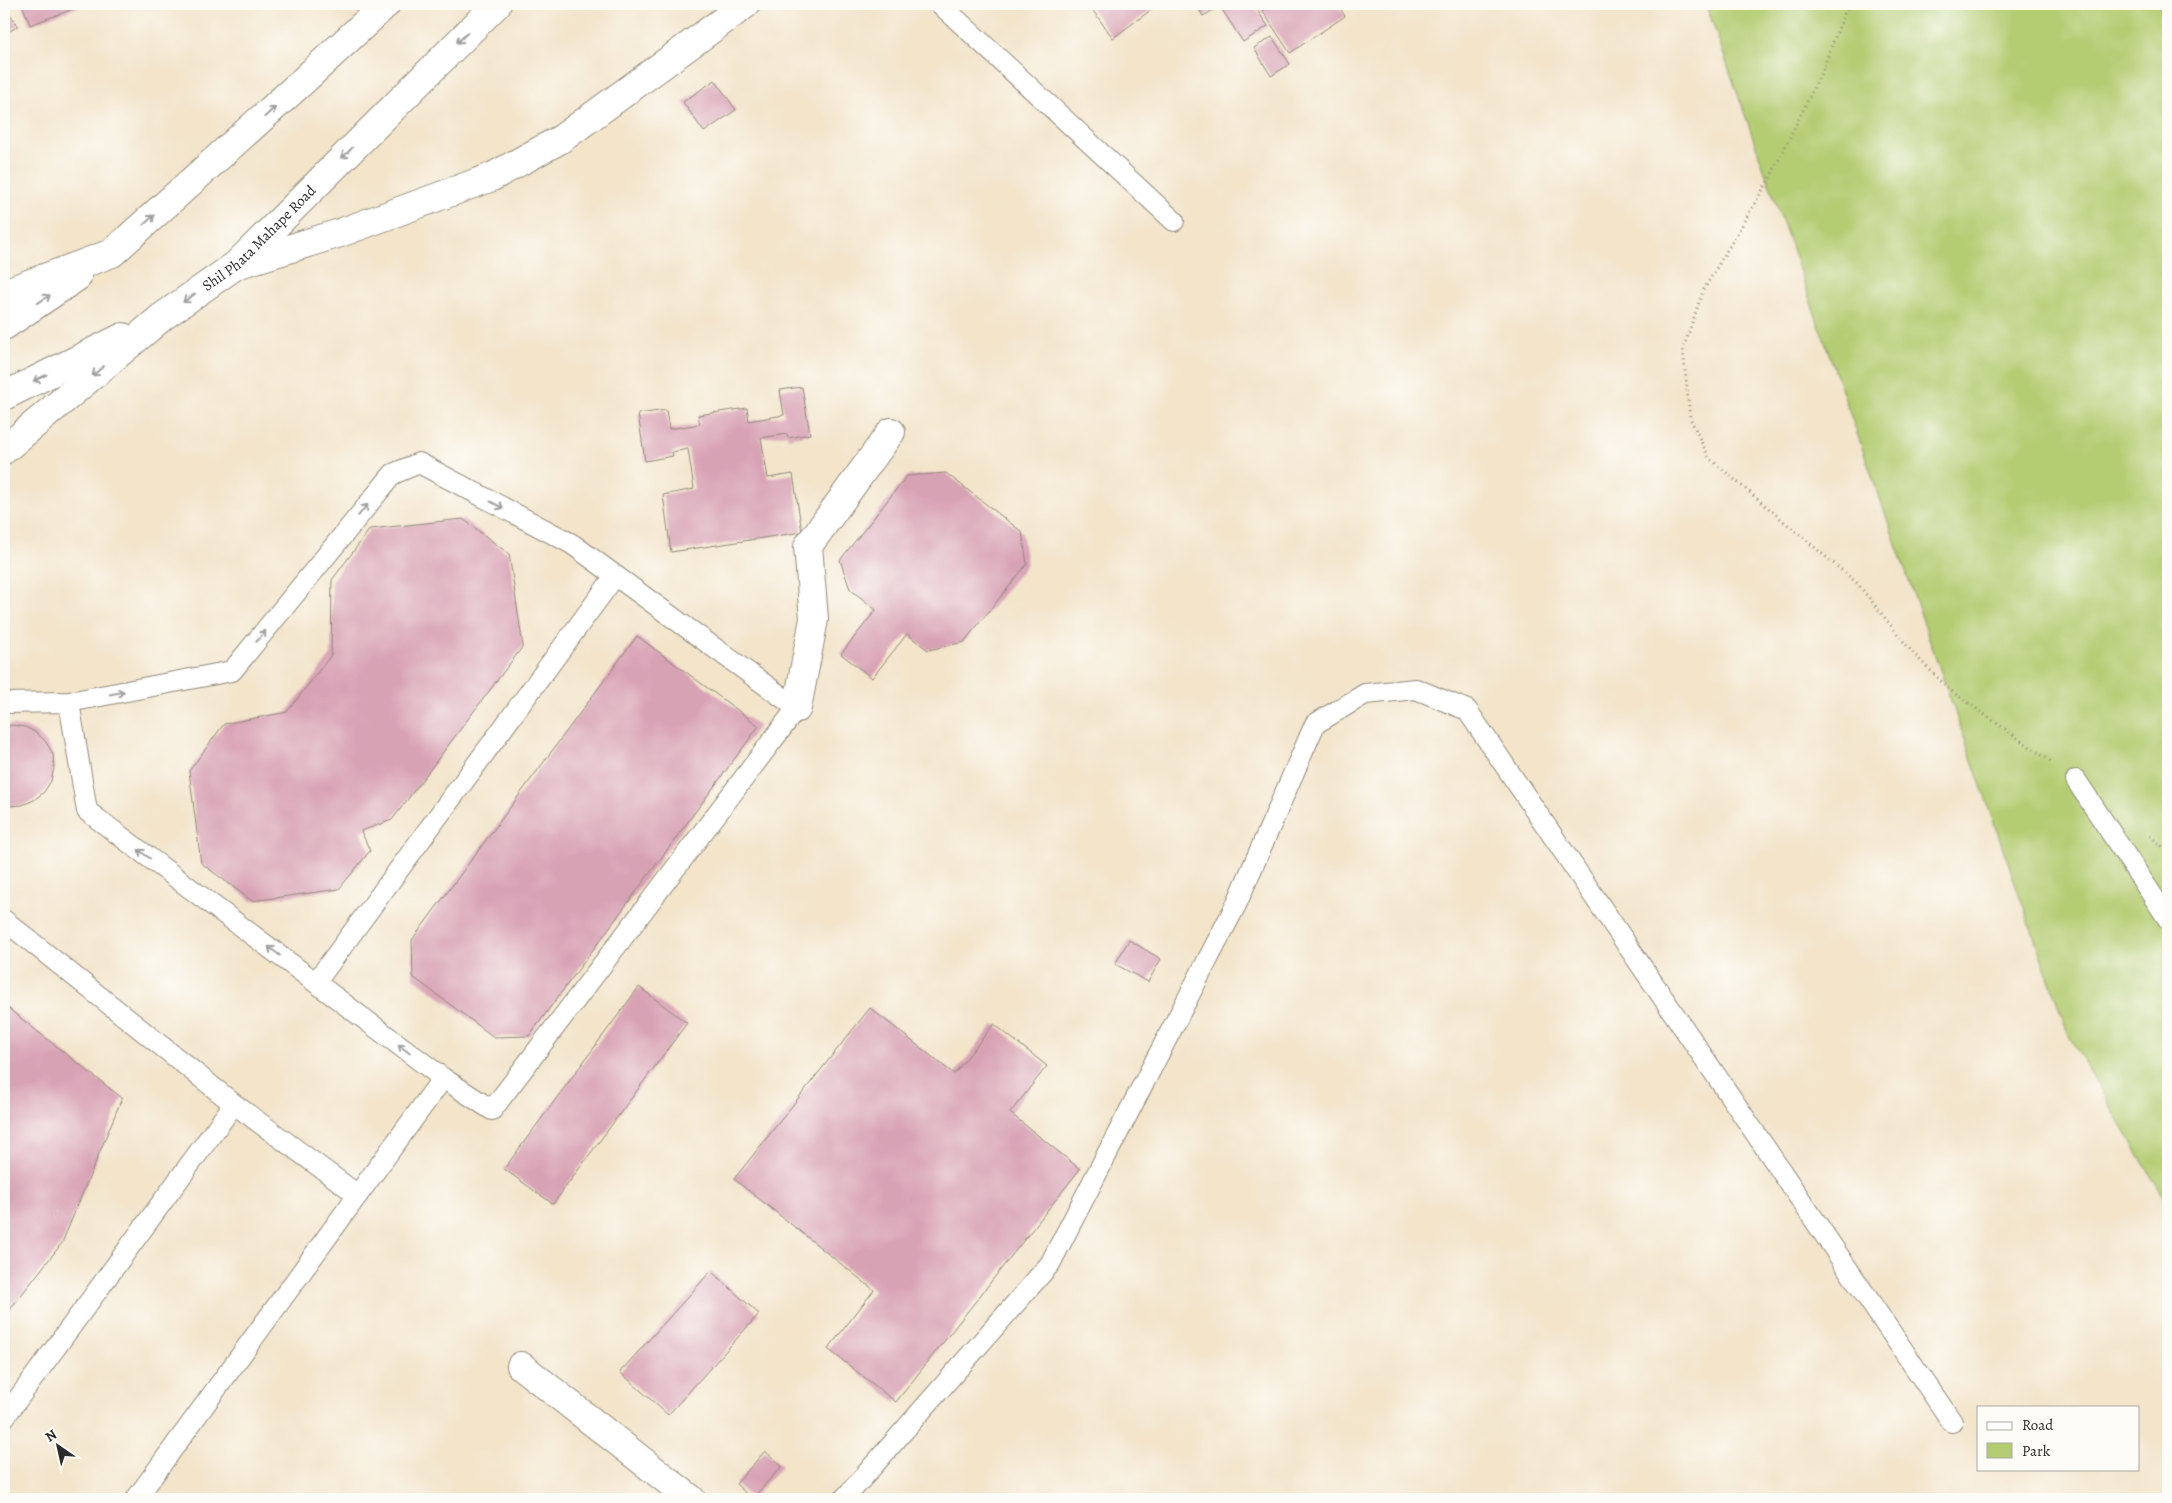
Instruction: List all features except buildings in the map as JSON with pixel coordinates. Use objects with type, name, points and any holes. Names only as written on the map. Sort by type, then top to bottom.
[{"type":"main road","points":[[4,326],[112,253],[386,4]]},
{"type":"main road","name":"Shil Phata Mahape Road","points":[[4,450],[162,317],[236,265],[497,4]]},
{"type":"main road","points":[[236,265],[340,232],[492,177],[561,139],[746,4]]},
{"type":"main road","points":[[4,292],[112,253]]},
{"type":"main road","points":[[4,396],[162,317]]},
{"type":"main road","points":[[797,708],[814,619],[808,546],[890,432]]},
{"type":"main road","points":[[521,1366],[681,1497]]},
{"type":"lane","points":[[940,4],[1174,221]]},
{"type":"lane","points":[[4,703],[69,702],[232,671],[393,474],[419,464],[572,544],[797,708],[492,1110],[443,1078],[87,811],[69,702]]},
{"type":"lane","points":[[316,982],[615,576]]},
{"type":"lane","points":[[844,1499],[1050,1264],[1236,905],[1315,724],[1365,694],[1416,689],[1467,710],[1952,1422]]},
{"type":"lane","points":[[2076,780],[2168,919]]},
{"type":"lane","points":[[4,920],[234,1104],[358,1195]]},
{"type":"lane","points":[[136,1499],[443,1078]]},
{"type":"lane","points":[[4,1418],[234,1104]]},
{"type":"path","points":[[1848,4],[1822,71],[1771,176],[1703,291],[1683,348],[1690,418],[1709,458],[1858,584],[1912,652],[1950,690],[2076,780]]},
{"type":"path","points":[[2144,830],[2168,852]]},
{"type":"green space","points":[[1706,4],[2168,4],[2168,1205],[2069,1036]]}]
